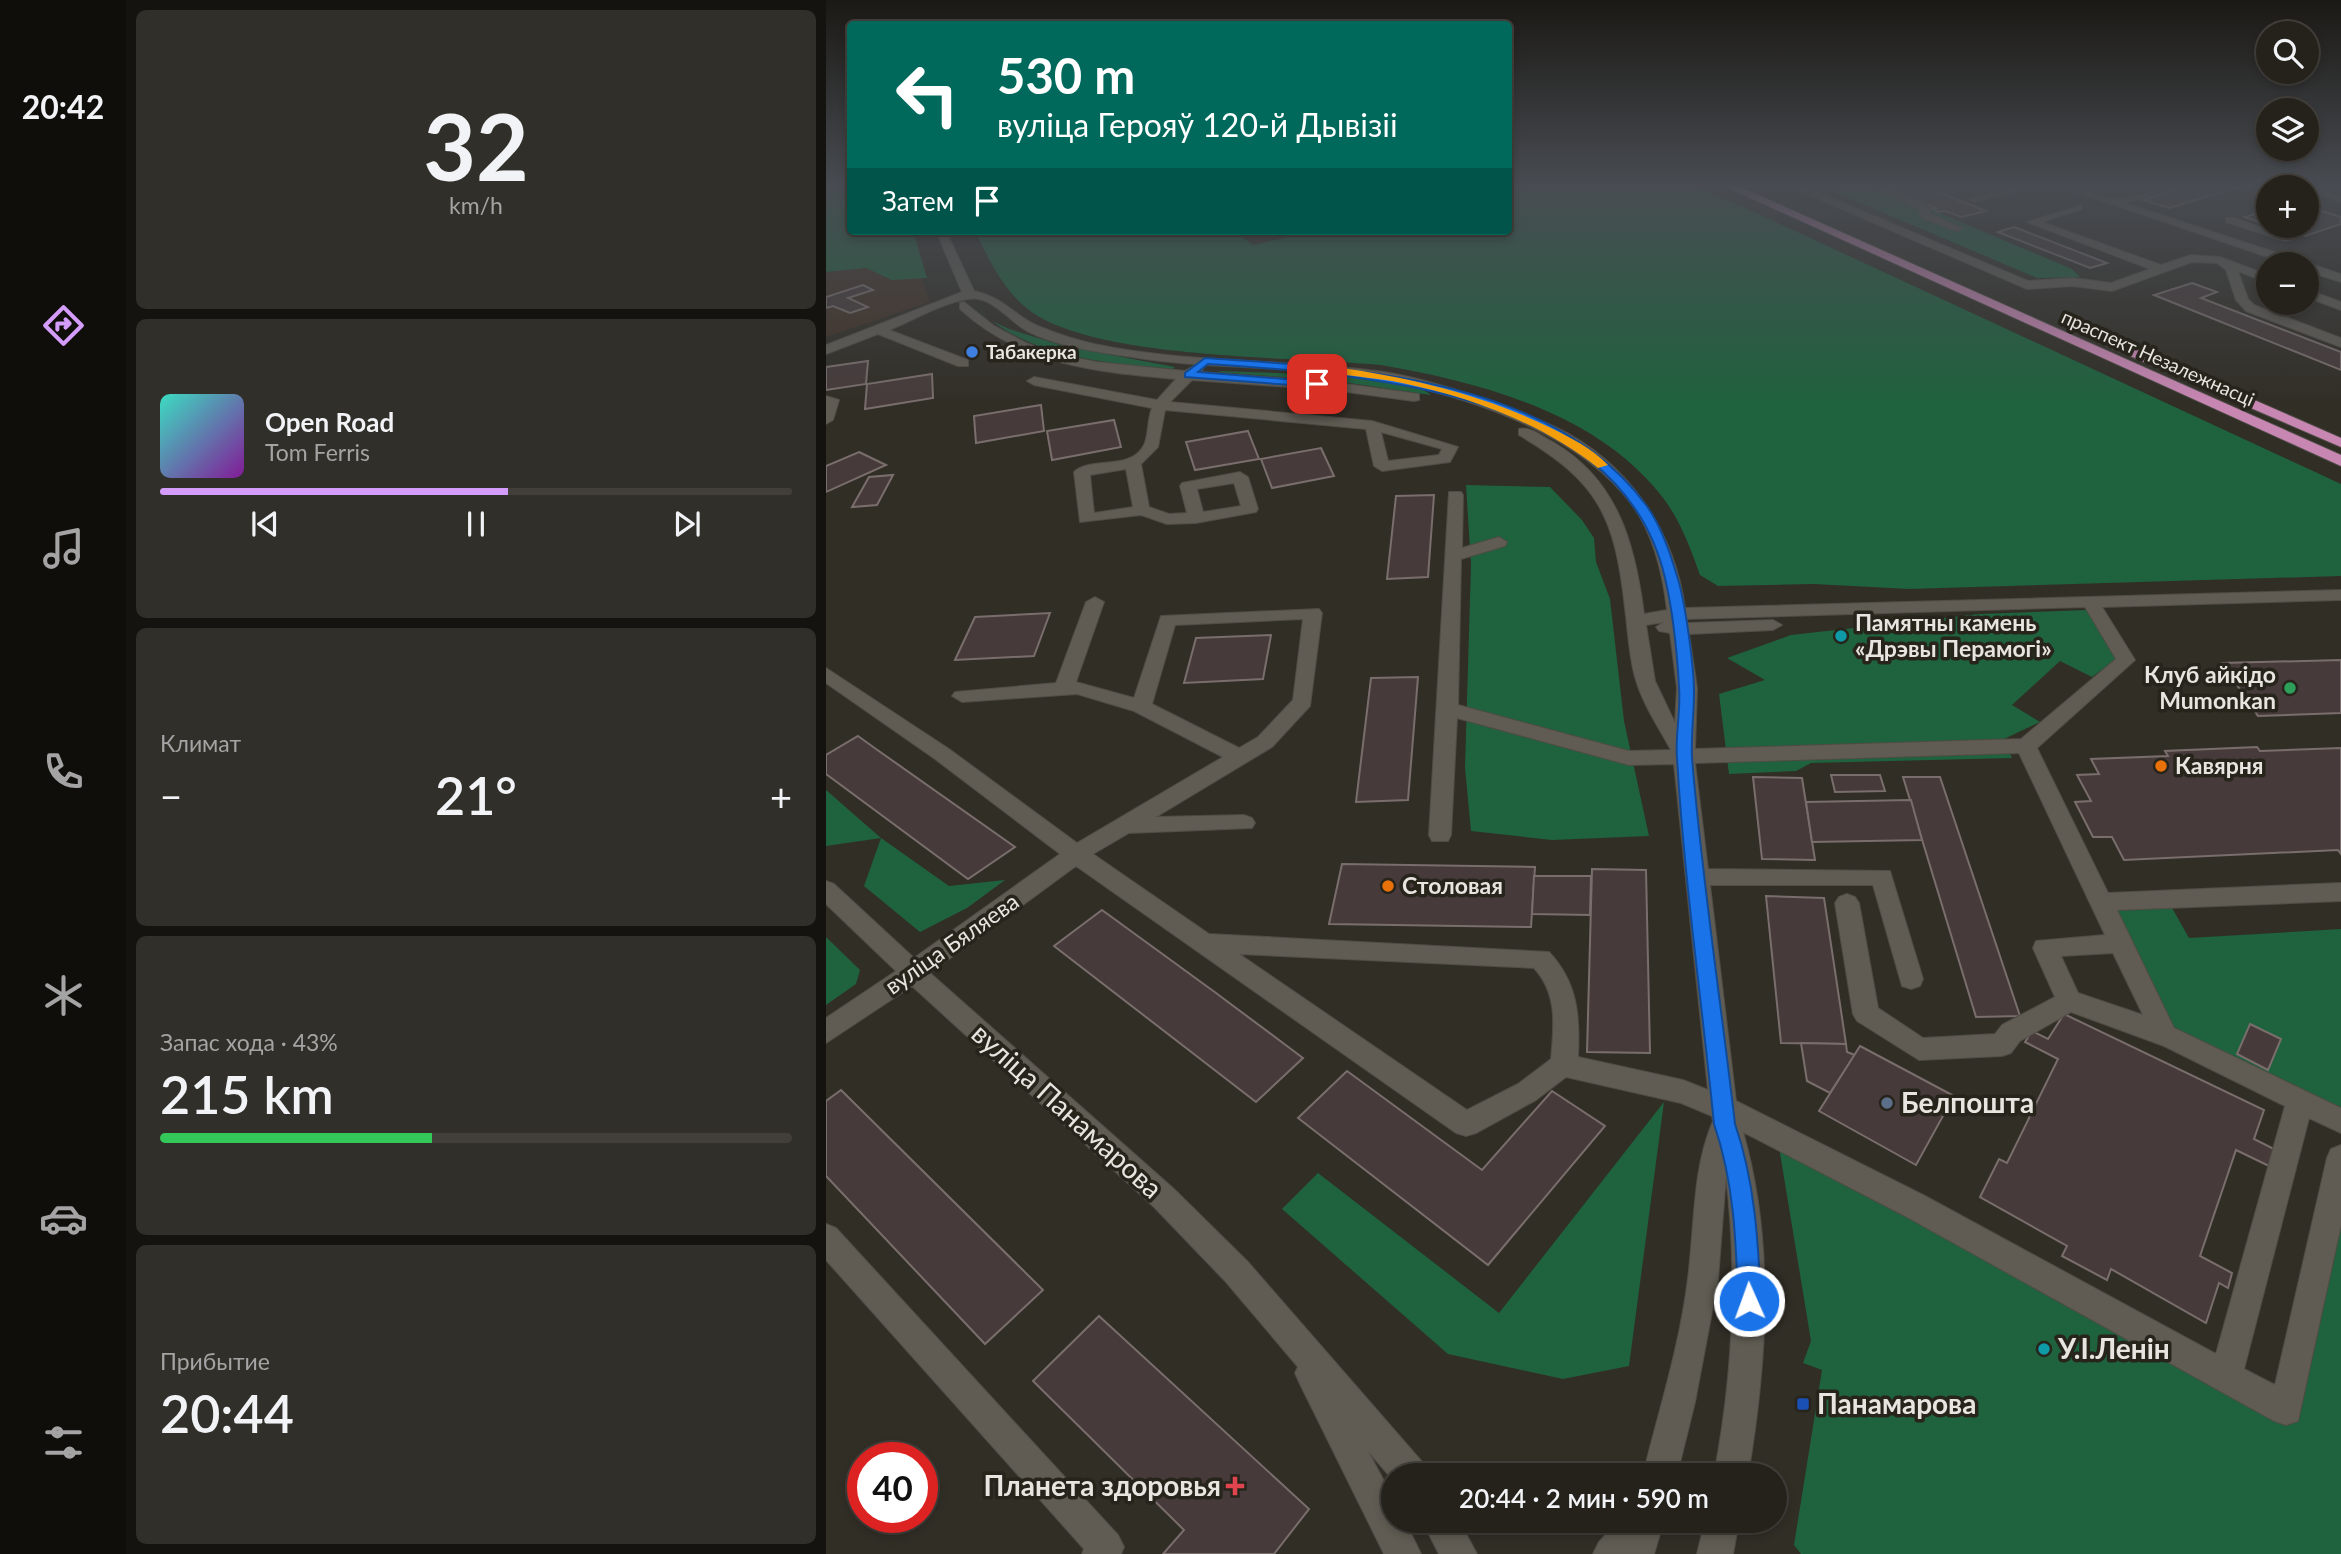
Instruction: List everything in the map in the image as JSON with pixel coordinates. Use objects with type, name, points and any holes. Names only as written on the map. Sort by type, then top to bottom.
[{"type":"highway","name":"праспект Незалежнасці","points":[[1889,259],[2341,461]]},
{"type":"highway","name":"праспект Незалежнасці","points":[[1919,259],[2341,443]]},
{"type":"street","points":[[951,259],[966,300],[983,326],[999,336],[1061,358]]},
{"type":"street","points":[[1964,259],[2027,285],[2073,282],[2112,286],[2190,259]]},
{"type":"street","points":[[2132,259],[2161,269]]},
{"type":"street","points":[[2199,259],[2220,260],[2256,274]]},
{"type":"street","points":[[2220,260],[2231,269],[2242,300],[2250,308],[2341,344]]},
{"type":"street","points":[[2319,271],[2341,278]]},
{"type":"street","points":[[2319,298],[2341,306]]},
{"type":"street","points":[[826,350],[879,330],[921,308],[966,300],[991,299],[1019,321],[1068,341],[1118,353],[1338,370],[1404,380],[1500,408],[1550,430],[1599,462],[1641,506],[1667,562],[1678,621],[1687,688],[1684,756],[1700,877],[1724,1116],[1738,1162],[1747,1229],[1749,1301],[1743,1410],[1733,1463]]},
{"type":"street","points":[[966,300],[966,330],[1010,352],[1116,368],[1391,393],[1465,409],[1532,435],[1560,453],[1592,481],[1616,518],[1626,546],[1643,675],[1684,756]]},
{"type":"street","points":[[879,330],[963,363]]},
{"type":"street","points":[[1196,518],[1167,519],[1142,510],[1086,519],[1082,472],[1133,463],[1151,447],[1152,424],[1159,405],[1205,361]]},
{"type":"street","points":[[1034,381],[1159,405],[1372,425],[1451,447],[1445,459],[1382,466],[1372,425]]},
{"type":"street","points":[[826,400],[832,400],[826,420]]},
{"type":"street","points":[[1133,463],[1142,510]]},
{"type":"street","points":[[1440,835],[1448,709],[1454,495]]},
{"type":"street","points":[[1452,556],[1499,542]]},
{"type":"street","points":[[1638,621],[1858,621],[1959,608],[2341,595]]},
{"type":"street","points":[[1064,689],[1096,602]]},
{"type":"street","points":[[1448,709],[1629,758],[2026,746],[2126,660],[2091,603]]},
{"type":"street","name":"вуліца Бяляева","points":[[826,1032],[1076,855],[1265,742],[1303,702],[1313,613],[1167,620],[1141,708]]},
{"type":"street","points":[[826,674],[942,754],[1076,855],[1466,1124],[1527,1092],[1548,1074],[1564,1065],[1683,1092],[1724,1116],[1915,1206],[2286,1409],[2341,1158]]},
{"type":"street","points":[[962,696],[1079,688],[1141,708],[1239,757]]},
{"type":"street","points":[[2026,746],[2165,1035]]},
{"type":"street","points":[[1127,825],[1244,822]]},
{"type":"street","points":[[1700,877],[1882,877],[1911,979]]},
{"type":"street","name":"вуліца Панамарова","points":[[826,890],[1164,1198],[1237,1272],[1400,1463]]},
{"type":"street","points":[[2102,902],[2341,892]]},
{"type":"street","points":[[1847,903],[1866,1014],[1919,1049],[2002,1045],[2011,1033],[2069,1001],[2116,1014],[2165,1035],[2341,1121]]},
{"type":"street","points":[[1205,943],[1540,959],[1555,972],[1567,1004],[1564,1065]]},
{"type":"street","points":[[2069,1001],[2045,948],[2122,943]]},
{"type":"street","points":[[2225,1376],[2300,1101]]},
{"type":"street","points":[[1663,1463],[1679,1402],[1703,1280],[1713,1159],[1724,1116]]},
{"type":"street","points":[[826,1238],[1106,1547],[1100,1554]]},
{"type":"street","name":"вуліца Панамарова","points":[[1295,1343],[1403,1554]]},
{"type":"street","points":[[1447,1533],[1460,1554]]},
{"type":"street","points":[[1611,1554],[1633,1533]]},
{"type":"street","points":[[1636,1554],[1642,1533]]},
{"type":"street","points":[[1715,1554],[1719,1533]]},
{"type":"shaded area","points":[[915,259],[930,302],[826,337],[826,272]]},
{"type":"green space","points":[[826,259],[921,259],[927,278],[892,280],[866,268],[826,272]]},
{"type":"green space","points":[[989,259],[1854,259],[2341,484],[2341,576],[1909,589],[1814,584],[1718,586],[1700,575],[1688,543],[1667,503],[1633,466],[1603,442],[1533,405],[1457,381],[1381,365],[1200,353],[1105,340],[1065,328],[1033,313],[1014,296]]},
{"type":"green space","points":[[1991,259],[2047,259],[2072,269],[2080,277],[2037,278]]},
{"type":"green space","points":[[994,322],[1064,346],[1175,367],[1173,369],[1121,364],[1068,355],[1018,337]]},
{"type":"green space","points":[[1217,372],[1365,379],[1417,388],[1431,395],[1336,381]]},
{"type":"green space","points":[[1466,485],[1550,487],[1582,520],[1594,538],[1596,562],[1610,599],[1624,721],[1649,836],[1552,840],[1471,831],[1465,768],[1471,565]]},
{"type":"green space","points":[[2086,610],[2118,658],[2092,677],[2060,661],[2012,705],[2040,722],[2004,739],[2012,758],[1811,763],[1796,771],[1729,774],[1719,694],[1765,680],[1727,658],[1791,635],[1980,614]]},
{"type":"green space","points":[[826,790],[881,838],[826,846]]},
{"type":"green space","points":[[881,838],[949,886],[1005,880],[967,908],[920,932],[864,886]]},
{"type":"green space","points":[[2167,899],[2189,938],[2341,929],[2341,1121],[2165,1035],[2102,902]]},
{"type":"green space","points":[[826,937],[860,970],[856,984],[826,1005]]},
{"type":"green space","points":[[1664,1102],[1629,1366],[1563,1379],[1448,1354],[1282,1209],[1318,1173],[1499,1313]]},
{"type":"green space","points":[[1777,1135],[2286,1409],[2341,1158],[2341,1554],[1801,1554],[1794,1545],[1822,1370],[1803,1363],[1811,1341]]},
{"type":"building","points":[[2066,259],[2095,259],[2107,263],[2090,268]]},
{"type":"building","points":[[2192,283],[2217,292],[2201,298],[2341,352],[2341,370],[2154,295]]},
{"type":"building","points":[[863,285],[873,290],[848,298],[868,307],[850,313],[833,306],[826,308],[826,297]]},
{"type":"building","points":[[868,361],[866,384],[826,390],[826,367]]},
{"type":"building","points":[[932,374],[933,398],[865,409],[867,384]]},
{"type":"building","points":[[1041,405],[1044,431],[976,443],[974,416]]},
{"type":"building","points":[[1114,420],[1121,447],[1052,460],[1047,431]]},
{"type":"building","points":[[1248,431],[1259,459],[1195,470],[1186,442]]},
{"type":"building","points":[[1321,448],[1334,476],[1272,488],[1261,459]]},
{"type":"building","points":[[859,452],[886,465],[826,492],[826,466]]},
{"type":"building","points":[[893,475],[877,505],[852,507],[869,477]]},
{"type":"building","points":[[1434,495],[1428,577],[1387,579],[1396,496]]},
{"type":"building","points":[[1050,613],[1034,656],[955,660],[975,617]]},
{"type":"building","points":[[1271,635],[1263,679],[1184,683],[1196,638]]},
{"type":"building","name":"Клуб айкідо Mumonkan","points":[[2341,660],[2341,713],[2258,716],[2222,663]]},
{"type":"building","points":[[1418,677],[1408,800],[1356,802],[1371,678]]},
{"type":"building","points":[[858,736],[1015,847],[968,879],[826,774],[826,755]]},
{"type":"building","points":[[2257,747],[2260,751],[2341,748],[2341,854],[2338,850],[2124,860],[2112,837],[2093,837],[2075,802],[2091,801],[2077,775],[2099,774],[2091,759],[2168,756],[2165,751]]},
{"type":"building","points":[[1831,775],[1880,775],[1885,791],[1835,792]]},
{"type":"building","points":[[1753,777],[1802,778],[1815,860],[1762,859]]},
{"type":"building","points":[[1903,777],[1940,777],[2020,1016],[1976,1017]]},
{"type":"building","points":[[1911,800],[1922,840],[1812,842],[1806,802]]},
{"type":"building","points":[[1342,864],[1535,867],[1531,927],[1329,924]]},
{"type":"building","points":[[1592,869],[1646,870],[1650,1053],[1587,1052]]},
{"type":"building","points":[[1534,876],[1591,876],[1590,915],[1532,914]]},
{"type":"building","points":[[1766,896],[1824,898],[1846,1044],[1781,1043]]},
{"type":"building","points":[[1102,910],[1303,1058],[1256,1102],[1054,946]]},
{"type":"building","points":[[2064,1014],[2264,1110],[2254,1139],[2274,1149],[2269,1166],[2236,1150],[2200,1256],[2232,1273],[2228,1288],[2219,1283],[2206,1323],[2111,1269],[2107,1280],[2062,1256],[2067,1246],[1980,1197],[1999,1159],[2007,1163],[2058,1059],[2025,1042],[2032,1031],[2048,1039]]},
{"type":"building","points":[[2250,1024],[2281,1039],[2268,1070],[2237,1054]]},
{"type":"building","points":[[1801,1043],[1846,1044],[1847,1052],[1855,1055],[1830,1093],[1807,1081]]},
{"type":"building","name":"Белпошта","points":[[1860,1046],[1954,1096],[1916,1165],[1819,1111]]},
{"type":"building","points":[[1347,1071],[1482,1170],[1552,1091],[1605,1126],[1488,1265],[1298,1118]]},
{"type":"building","points":[[841,1090],[1043,1290],[985,1344],[826,1176],[826,1101]]},
{"type":"building","points":[[1099,1316],[1309,1509],[1274,1554],[1163,1554],[1184,1530],[1033,1381]]},
{"type":"slow traffic","points":[[1336,370],[1404,380],[1500,408],[1550,430],[1602,465]]},
{"type":"place","name":"Табакерка","points":[[972,352]]},
{"type":"place","name":"Памятны камень «Дрэвы Перамогі»","points":[[1841,636]]},
{"type":"place","name":"Клуб айкідо Mumonkan","points":[[2290,688]]},
{"type":"place","name":"Кавярня","points":[[2161,766]]},
{"type":"place","name":"Столовая","points":[[1388,886]]},
{"type":"place","name":"Белпошта","points":[[1887,1103]]},
{"type":"place","name":"У.І.Ленін","points":[[2044,1349]]},
{"type":"place","name":"Панамарова","points":[[1803,1404]]},
{"type":"place","name":"Планета здоровья","points":[[1235,1486]]},
{"type":"route","points":[[1317,384],[1189,375],[1205,361],[1338,370],[1404,380],[1500,408],[1550,430],[1599,462],[1621,482],[1641,506],[1656,534],[1672,578],[1687,688],[1684,756],[1700,877],[1725,1124],[1738,1162],[1747,1229],[1749,1301]]}]
